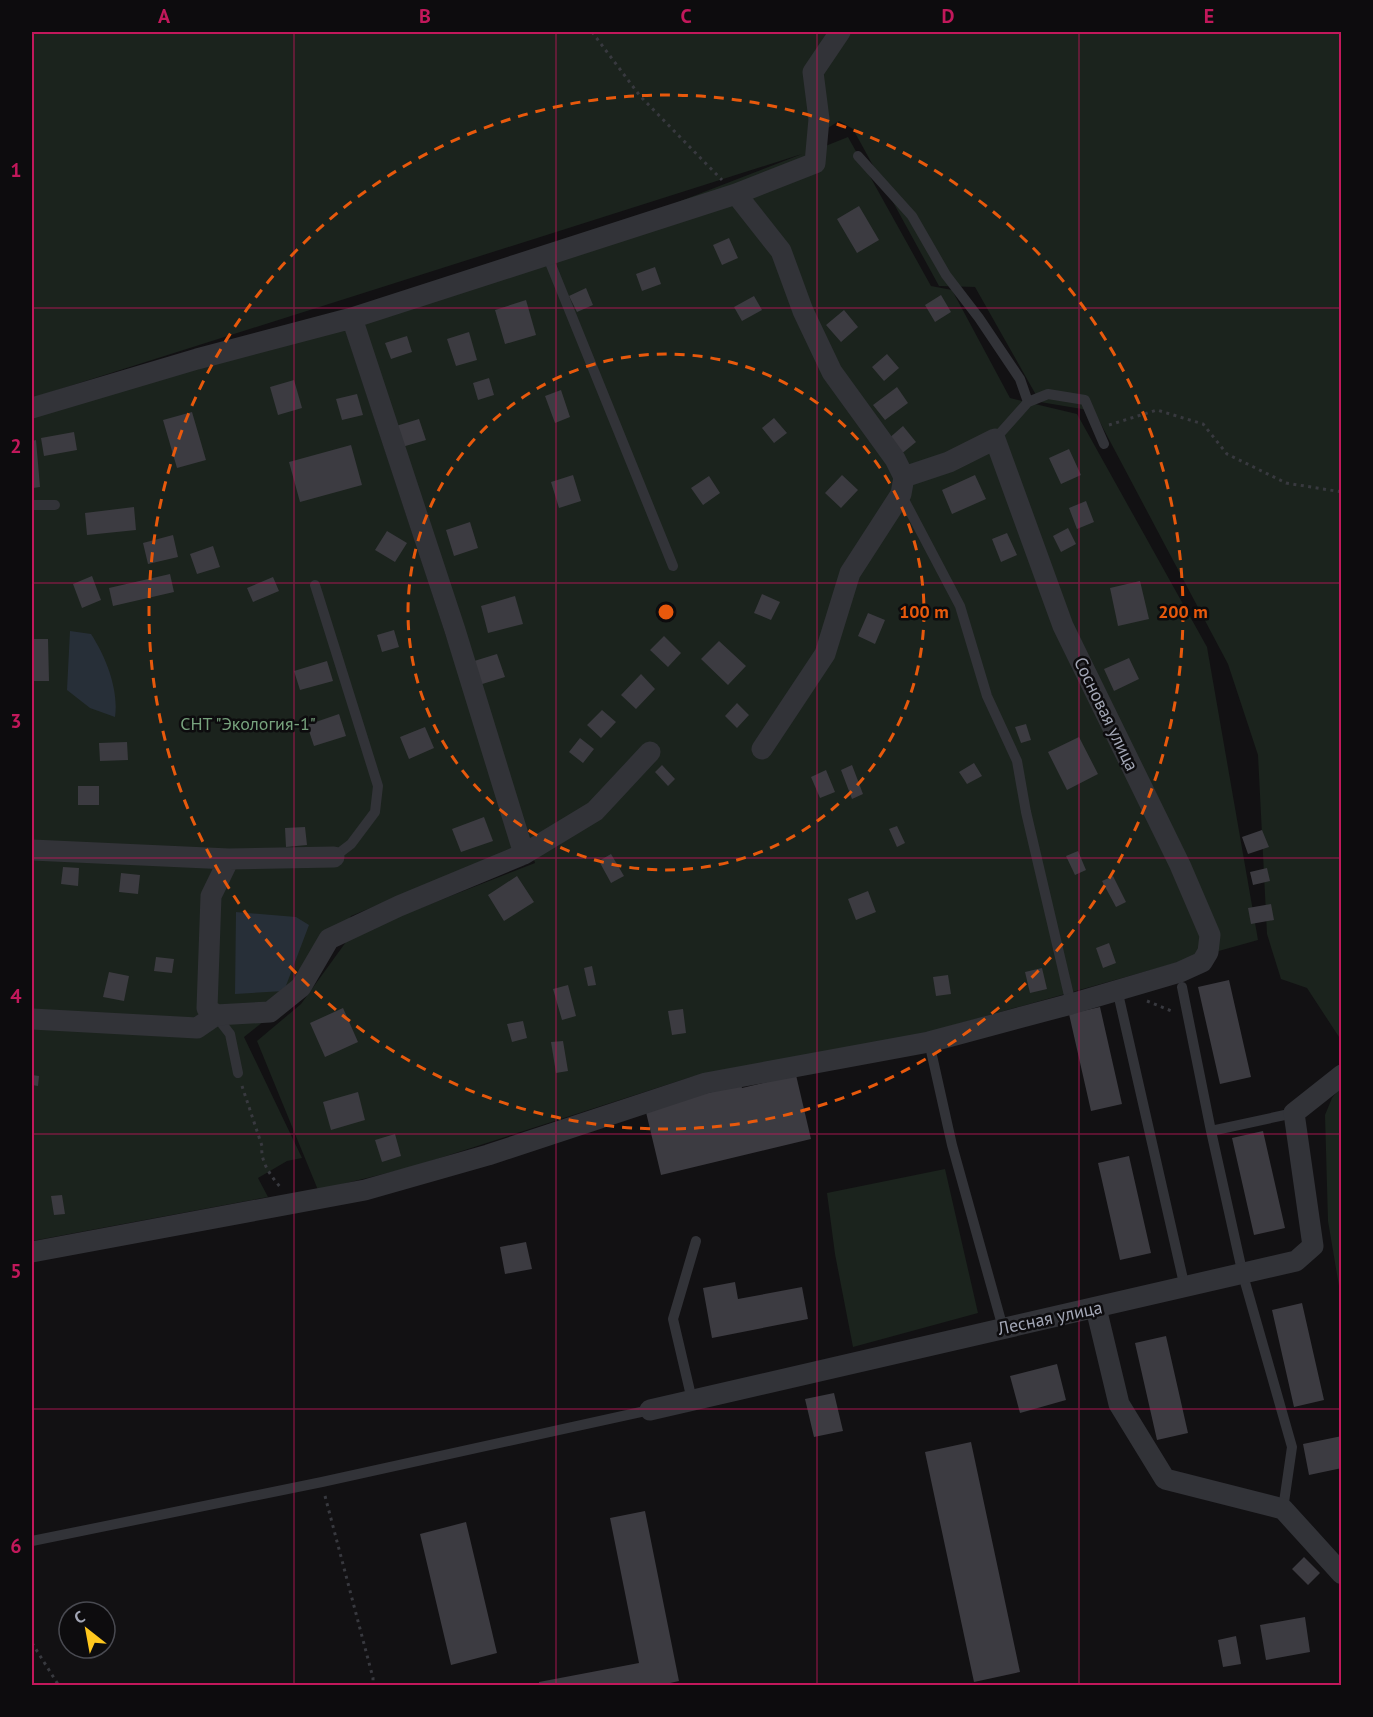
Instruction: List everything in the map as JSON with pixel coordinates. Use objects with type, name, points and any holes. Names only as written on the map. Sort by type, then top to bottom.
[{"type":"street","points":[[32,408],[197,359],[352,318],[736,194],[815,163],[819,119],[813,72],[840,32]]},
{"type":"street","points":[[736,194],[781,251],[803,311],[832,372],[895,459],[903,485]]},
{"type":"street","points":[[352,318],[455,630],[524,854]]},
{"type":"street","points":[[762,749],[825,654],[850,573],[903,485],[995,439]]},
{"type":"street","name":"Сосновая улица","points":[[32,1252],[365,1190],[488,1155],[706,1083],[929,1042],[1071,1004],[1117,989],[1181,979],[1202,962],[1208,951],[1210,935],[1180,865],[1063,626],[995,439]]},
{"type":"street","points":[[32,1019],[197,1028],[216,1015],[270,1012],[301,987],[329,939],[399,906],[524,854],[595,811],[650,752]]},
{"type":"street","points":[[32,850],[229,859],[334,857]]},
{"type":"street","points":[[216,1015],[207,1008],[211,896],[229,859]]},
{"type":"street","points":[[1294,1113],[1341,1076]]},
{"type":"street","name":"Лесная улица","points":[[650,1410],[837,1362],[1096,1308],[1296,1261],[1313,1246],[1294,1113]]},
{"type":"street","points":[[1096,1308],[1119,1404],[1165,1479],[1283,1509],[1341,1574]]},
{"type":"lane","points":[[858,156],[912,216],[946,274],[1020,379],[1028,402]]},
{"type":"lane","points":[[547,255],[673,566]]},
{"type":"lane","points":[[995,439],[1028,402],[1048,394],[1085,400],[1104,444]]},
{"type":"lane","points":[[903,485],[960,606],[987,696],[1017,760],[1026,812],[1071,1004]]},
{"type":"lane","points":[[32,505],[55,505]]},
{"type":"lane","points":[[315,585],[378,786],[375,812],[351,844],[334,857]]},
{"type":"lane","points":[[1181,979],[1243,1275],[1292,1447],[1283,1509]]},
{"type":"lane","points":[[1117,989],[1185,1288]]},
{"type":"lane","points":[[216,1015],[230,1034],[238,1073]]},
{"type":"lane","points":[[929,1042],[952,1145],[1003,1328]]},
{"type":"lane","points":[[1211,1131],[1294,1113]]},
{"type":"lane","points":[[692,1400],[673,1319],[696,1241]]},
{"type":"lane","points":[[32,1541],[322,1482],[650,1410]]},
{"type":"path","points":[[592,32],[640,96],[736,194]]},
{"type":"path","points":[[1098,429],[1157,410],[1203,424],[1227,454],[1286,483],[1341,492]]},
{"type":"path","points":[[1117,989],[1189,1018]]},
{"type":"path","points":[[238,1073],[268,1172],[293,1204]]},
{"type":"path","points":[[322,1482],[374,1678],[373,1686]]},
{"type":"path","points":[[32,1643],[58,1686]]},
{"type":"green space","points":[[32,32],[1341,32],[1341,1040],[1307,988],[1281,979],[1267,934],[1258,755],[1228,664],[1094,411],[1040,402],[975,287],[939,286],[853,129],[839,121],[815,136],[808,153],[848,137],[931,286],[952,290],[1010,398],[1077,414],[1207,647],[1258,940],[904,1039],[691,1077],[412,1167],[318,1190],[257,1041],[301,1004],[351,935],[535,863],[363,324],[802,154],[32,398]]},
{"type":"green space","name":"СНТ \"Экология-1\"","points":[[345,329],[516,848],[351,916],[306,988],[244,1037],[302,1158],[287,1161],[258,1178],[268,1197],[32,1241],[32,406]]},
{"type":"green space","points":[[1341,1087],[1341,1298],[1328,1221],[1325,1115],[1332,1098]]},
{"type":"green space","points":[[945,1169],[978,1313],[853,1347],[835,1254],[827,1193]]},
{"type":"shaded area","points":[[70,631],[91,634],[102,653],[113,685],[115,717],[90,708],[67,690]]},
{"type":"shaded area","points":[[236,912],[296,917],[309,925],[284,991],[235,994]]},
{"type":"building","points":[[859,206],[879,240],[857,253],[837,219]]},
{"type":"building","points":[[729,238],[738,258],[722,265],[713,245]]},
{"type":"building","points":[[655,267],[661,284],[642,291],[636,274]]},
{"type":"building","points":[[586,288],[593,305],[577,312],[569,296]]},
{"type":"building","points":[[941,295],[951,312],[935,322],[925,305]]},
{"type":"building","points":[[754,296],[762,310],[742,321],[734,307]]},
{"type":"building","points":[[526,300],[536,335],[505,344],[495,310]]},
{"type":"building","points":[[844,310],[858,327],[841,342],[826,325]]},
{"type":"building","points":[[469,332],[477,360],[456,366],[447,339]]},
{"type":"building","points":[[407,336],[412,352],[391,359],[385,343]]},
{"type":"building","points":[[887,354],[899,368],[884,381],[872,367]]},
{"type":"building","points":[[489,378],[494,395],[478,400],[473,383]]},
{"type":"building","points":[[294,380],[302,408],[278,415],[270,387]]},
{"type":"building","points":[[897,387],[908,403],[885,420],[873,405]]},
{"type":"building","points":[[561,390],[570,417],[555,423],[545,396]]},
{"type":"building","points":[[357,394],[363,415],[342,420],[336,399]]},
{"type":"building","points":[[192,412],[206,460],[177,468],[163,420]]},
{"type":"building","points":[[774,418],[787,433],[774,443],[762,428]]},
{"type":"building","points":[[419,419],[426,440],[402,447],[396,426]]},
{"type":"building","points":[[903,426],[916,442],[900,455],[887,440]]},
{"type":"building","points":[[74,432],[77,450],[44,456],[41,438]]},
{"type":"building","points":[[36,440],[40,487],[33,488],[32,441]]},
{"type":"building","points":[[351,445],[362,485],[300,502],[289,462]]},
{"type":"building","points":[[1069,449],[1081,475],[1061,484],[1049,458]]},
{"type":"building","points":[[573,475],[581,501],[559,508],[551,482]]},
{"type":"building","points":[[842,475],[858,490],[841,508],[825,493]]},
{"type":"building","points":[[975,475],[986,499],[952,514],[942,490]]},
{"type":"building","points":[[709,476],[720,493],[703,505],[691,488]]},
{"type":"building","points":[[1086,501],[1094,522],[1077,529],[1069,508]]},
{"type":"building","points":[[134,507],[136,530],[87,535],[85,513]]},
{"type":"building","points":[[470,522],[478,548],[454,556],[446,530]]},
{"type":"building","points":[[1068,528],[1076,544],[1061,552],[1053,536]]},
{"type":"building","points":[[387,531],[407,543],[395,562],[375,550]]},
{"type":"building","points":[[1007,533],[1017,555],[1001,562],[992,539]]},
{"type":"building","points":[[173,535],[178,557],[148,564],[143,543]]},
{"type":"building","points":[[213,546],[220,567],[197,574],[190,554]]},
{"type":"building","points":[[170,574],[174,592],[113,606],[109,588]]},
{"type":"building","points":[[92,576],[101,600],[82,608],[73,584]]},
{"type":"building","points":[[273,577],[279,591],[253,602],[247,588]]},
{"type":"building","points":[[1140,581],[1149,619],[1118,626],[1110,588]]},
{"type":"building","points":[[762,594],[780,602],[771,620],[754,613]]},
{"type":"building","points":[[515,596],[523,624],[488,633],[481,606]]},
{"type":"building","points":[[868,613],[885,620],[875,644],[858,636]]},
{"type":"building","points":[[394,630],[399,647],[382,652],[377,635]]},
{"type":"building","points":[[664,636],[681,653],[668,667],[650,650]]},
{"type":"building","points":[[32,639],[48,639],[49,681],[32,681]]},
{"type":"building","points":[[719,641],[746,666],[728,685],[701,659]]},
{"type":"building","points":[[497,654],[505,677],[479,685],[471,662]]},
{"type":"building","points":[[1129,658],[1139,679],[1114,691],[1104,669]]},
{"type":"building","points":[[327,661],[333,681],[300,690],[294,671]]},
{"type":"building","points":[[641,674],[655,689],[636,709],[621,695]]},
{"type":"building","points":[[737,703],[749,715],[737,728],[725,716]]},
{"type":"building","points":[[602,710],[616,722],[601,738],[587,725]]},
{"type":"building","points":[[339,714],[346,736],[314,746],[307,725]]},
{"type":"building","points":[[1026,724],[1031,740],[1021,743],[1015,727]]},
{"type":"building","points":[[425,727],[434,748],[409,759],[400,737]]},
{"type":"building","points":[[1079,737],[1098,774],[1067,790],[1048,752]]},
{"type":"building","points":[[580,738],[594,749],[583,763],[569,752]]},
{"type":"building","points":[[127,742],[128,760],[100,761],[99,743]]},
{"type":"building","points":[[974,763],[982,776],[967,784],[959,772]]},
{"type":"building","points":[[662,765],[675,779],[668,786],[655,772]]},
{"type":"building","points":[[852,765],[863,794],[852,799],[841,770]]},
{"type":"building","points":[[826,770],[835,792],[820,798],[811,777]]},
{"type":"building","points":[[78,786],[99,786],[99,805],[78,805]]},
{"type":"building","points":[[484,817],[493,841],[461,852],[452,829]]},
{"type":"building","points":[[897,826],[905,843],[897,847],[889,829]]},
{"type":"building","points":[[305,827],[307,845],[286,847],[285,828]]},
{"type":"building","points":[[1262,830],[1269,847],[1248,854],[1242,837]]},
{"type":"building","points":[[1078,851],[1086,870],[1075,875],[1066,856]]},
{"type":"building","points":[[611,854],[624,876],[611,883],[599,861]]},
{"type":"building","points":[[63,867],[79,868],[78,886],[61,884]]},
{"type":"building","points":[[1267,868],[1270,881],[1253,885],[1250,872]]},
{"type":"building","points":[[121,873],[140,875],[138,894],[119,892]]},
{"type":"building","points":[[517,876],[534,902],[504,921],[488,895]]},
{"type":"building","points":[[1113,876],[1126,902],[1116,907],[1102,881]]},
{"type":"building","points":[[868,891],[876,912],[856,920],[848,899]]},
{"type":"building","points":[[1271,904],[1274,920],[1251,924],[1248,908]]},
{"type":"building","points":[[1109,943],[1116,963],[1103,968],[1096,948]]},
{"type":"building","points":[[156,957],[174,959],[172,973],[154,971]]},
{"type":"building","points":[[592,966],[596,985],[588,986],[584,968]]},
{"type":"building","points":[[1042,968],[1047,989],[1030,993],[1025,972]]},
{"type":"building","points":[[109,972],[129,976],[124,1001],[103,997]]},
{"type":"building","points":[[948,975],[951,994],[936,996],[933,977]]},
{"type":"building","points":[[1229,980],[1251,1077],[1220,1084],[1198,987]]},
{"type":"building","points":[[568,985],[576,1016],[562,1020],[553,989]]},
{"type":"building","points":[[1100,1007],[1122,1104],[1091,1111],[1069,1014]]},
{"type":"building","points":[[343,1008],[358,1042],[325,1057],[310,1023]]},
{"type":"building","points":[[683,1009],[686,1033],[672,1035],[668,1011]]},
{"type":"building","points":[[523,1021],[527,1038],[512,1042],[507,1024]]},
{"type":"building","points":[[563,1041],[568,1071],[556,1073],[551,1042]]},
{"type":"building","points":[[32,1075],[39,1076],[38,1086],[32,1085]]},
{"type":"building","points":[[796,1075],[811,1139],[661,1175],[645,1108],[741,1085],[742,1088]]},
{"type":"building","points":[[358,1092],[365,1120],[331,1130],[323,1102]]},
{"type":"building","points":[[1263,1131],[1285,1228],[1254,1235],[1232,1138]]},
{"type":"building","points":[[395,1134],[401,1156],[382,1162],[375,1140]]},
{"type":"building","points":[[1129,1156],[1151,1253],[1120,1260],[1098,1163]]},
{"type":"building","points":[[62,1195],[65,1214],[54,1215],[51,1196]]},
{"type":"building","points":[[526,1242],[532,1269],[505,1274],[500,1247]]},
{"type":"building","points":[[735,1282],[738,1299],[802,1287],[808,1319],[712,1338],[703,1288]]},
{"type":"building","points":[[1302,1303],[1324,1400],[1294,1407],[1272,1310]]},
{"type":"building","points":[[1166,1336],[1188,1433],[1157,1440],[1135,1343]]},
{"type":"building","points":[[1057,1364],[1066,1400],[1020,1413],[1010,1376]]},
{"type":"building","points":[[834,1393],[843,1431],[814,1437],[805,1399]]},
{"type":"building","points":[[1342,1436],[1342,1468],[1309,1475],[1303,1444]]},
{"type":"building","points":[[971,1442],[1020,1672],[974,1682],[925,1452]]},
{"type":"building","points":[[645,1511],[679,1681],[657,1686],[539,1686],[539,1682],[639,1663],[610,1518]]},
{"type":"building","points":[[466,1522],[497,1653],[451,1665],[420,1534]]},
{"type":"building","points":[[1304,1557],[1320,1573],[1308,1585],[1292,1569]]},
{"type":"building","points":[[1305,1617],[1310,1652],[1266,1660],[1260,1625]]},
{"type":"building","points":[[1236,1636],[1241,1664],[1223,1667],[1218,1640]]}]
